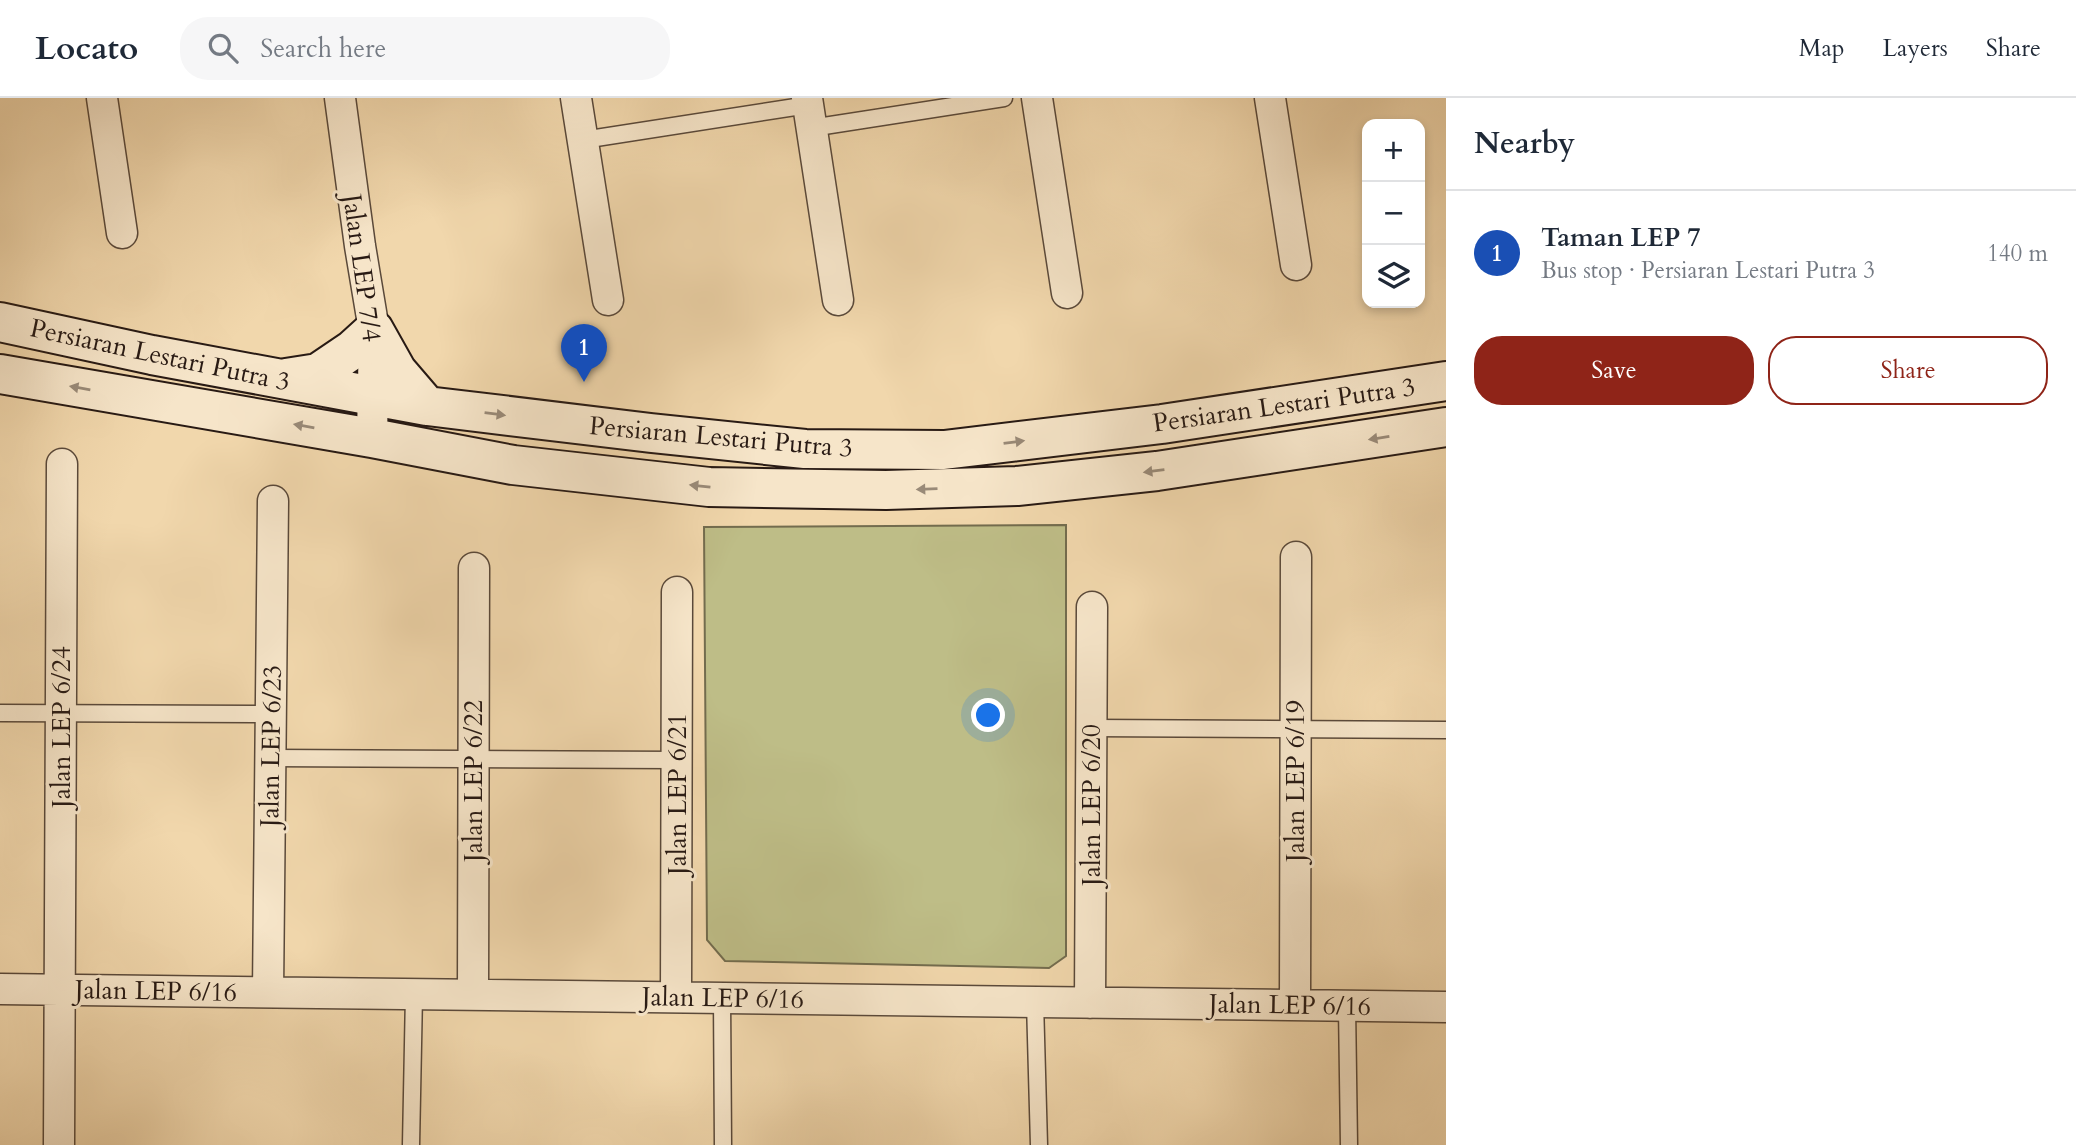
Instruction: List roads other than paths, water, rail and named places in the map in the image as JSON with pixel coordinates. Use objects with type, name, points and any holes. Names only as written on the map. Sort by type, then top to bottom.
[{"type":"street","points":[[102,98],[122,233]]},
{"type":"street","name":"Jalan LEP 7/4","points":[[340,98],[374,330],[372,438]]},
{"type":"street","points":[[576,98],[608,300]]},
{"type":"street","points":[[1037,98],[1067,293]]},
{"type":"street","points":[[1270,98],[1296,265]]},
{"type":"street","points":[[808,110],[838,300]]},
{"type":"street","name":"Persiaran Lestari Putra 3","points":[[0,322],[373,398],[805,449],[944,450],[1162,424],[1446,381]]},
{"type":"street","points":[[277,379],[318,373],[352,350],[374,330],[397,371],[428,406]]},
{"type":"street","name":"Persiaran Lestari Putra 3","points":[[0,374],[513,465],[709,487],[886,490],[1017,486],[1157,471],[1446,427]]},
{"type":"street","name":"Jalan LEP 6/24","points":[[59,1145],[62,464]]},
{"type":"street","name":"Jalan LEP 6/23","points":[[268,992],[274,501]]},
{"type":"street","name":"Jalan LEP 6/19","points":[[1294,1005],[1296,557]]},
{"type":"street","name":"Jalan LEP 6/22","points":[[473,995],[474,568]]},
{"type":"street","name":"Jalan LEP 6/21","points":[[676,997],[677,592]]},
{"type":"street","name":"Jalan LEP 6/20","points":[[1090,1003],[1092,607]]},
{"type":"street","name":"Jalan LEP 6/16","points":[[0,989],[1446,1007]]},
{"type":"lane","points":[[583,140],[808,110],[1003,98]]},
{"type":"lane","points":[[0,713],[271,715]]},
{"type":"lane","points":[[1091,728],[1446,730]]},
{"type":"lane","points":[[270,758],[677,760]]},
{"type":"lane","points":[[411,1145],[414,994]]},
{"type":"lane","points":[[722,998],[723,1145]]},
{"type":"lane","points":[[1035,1002],[1039,1145]]},
{"type":"lane","points":[[1347,1006],[1349,1145]]},
{"type":"place","name":"Taman LEP 7","points":[[584,382]]}]
